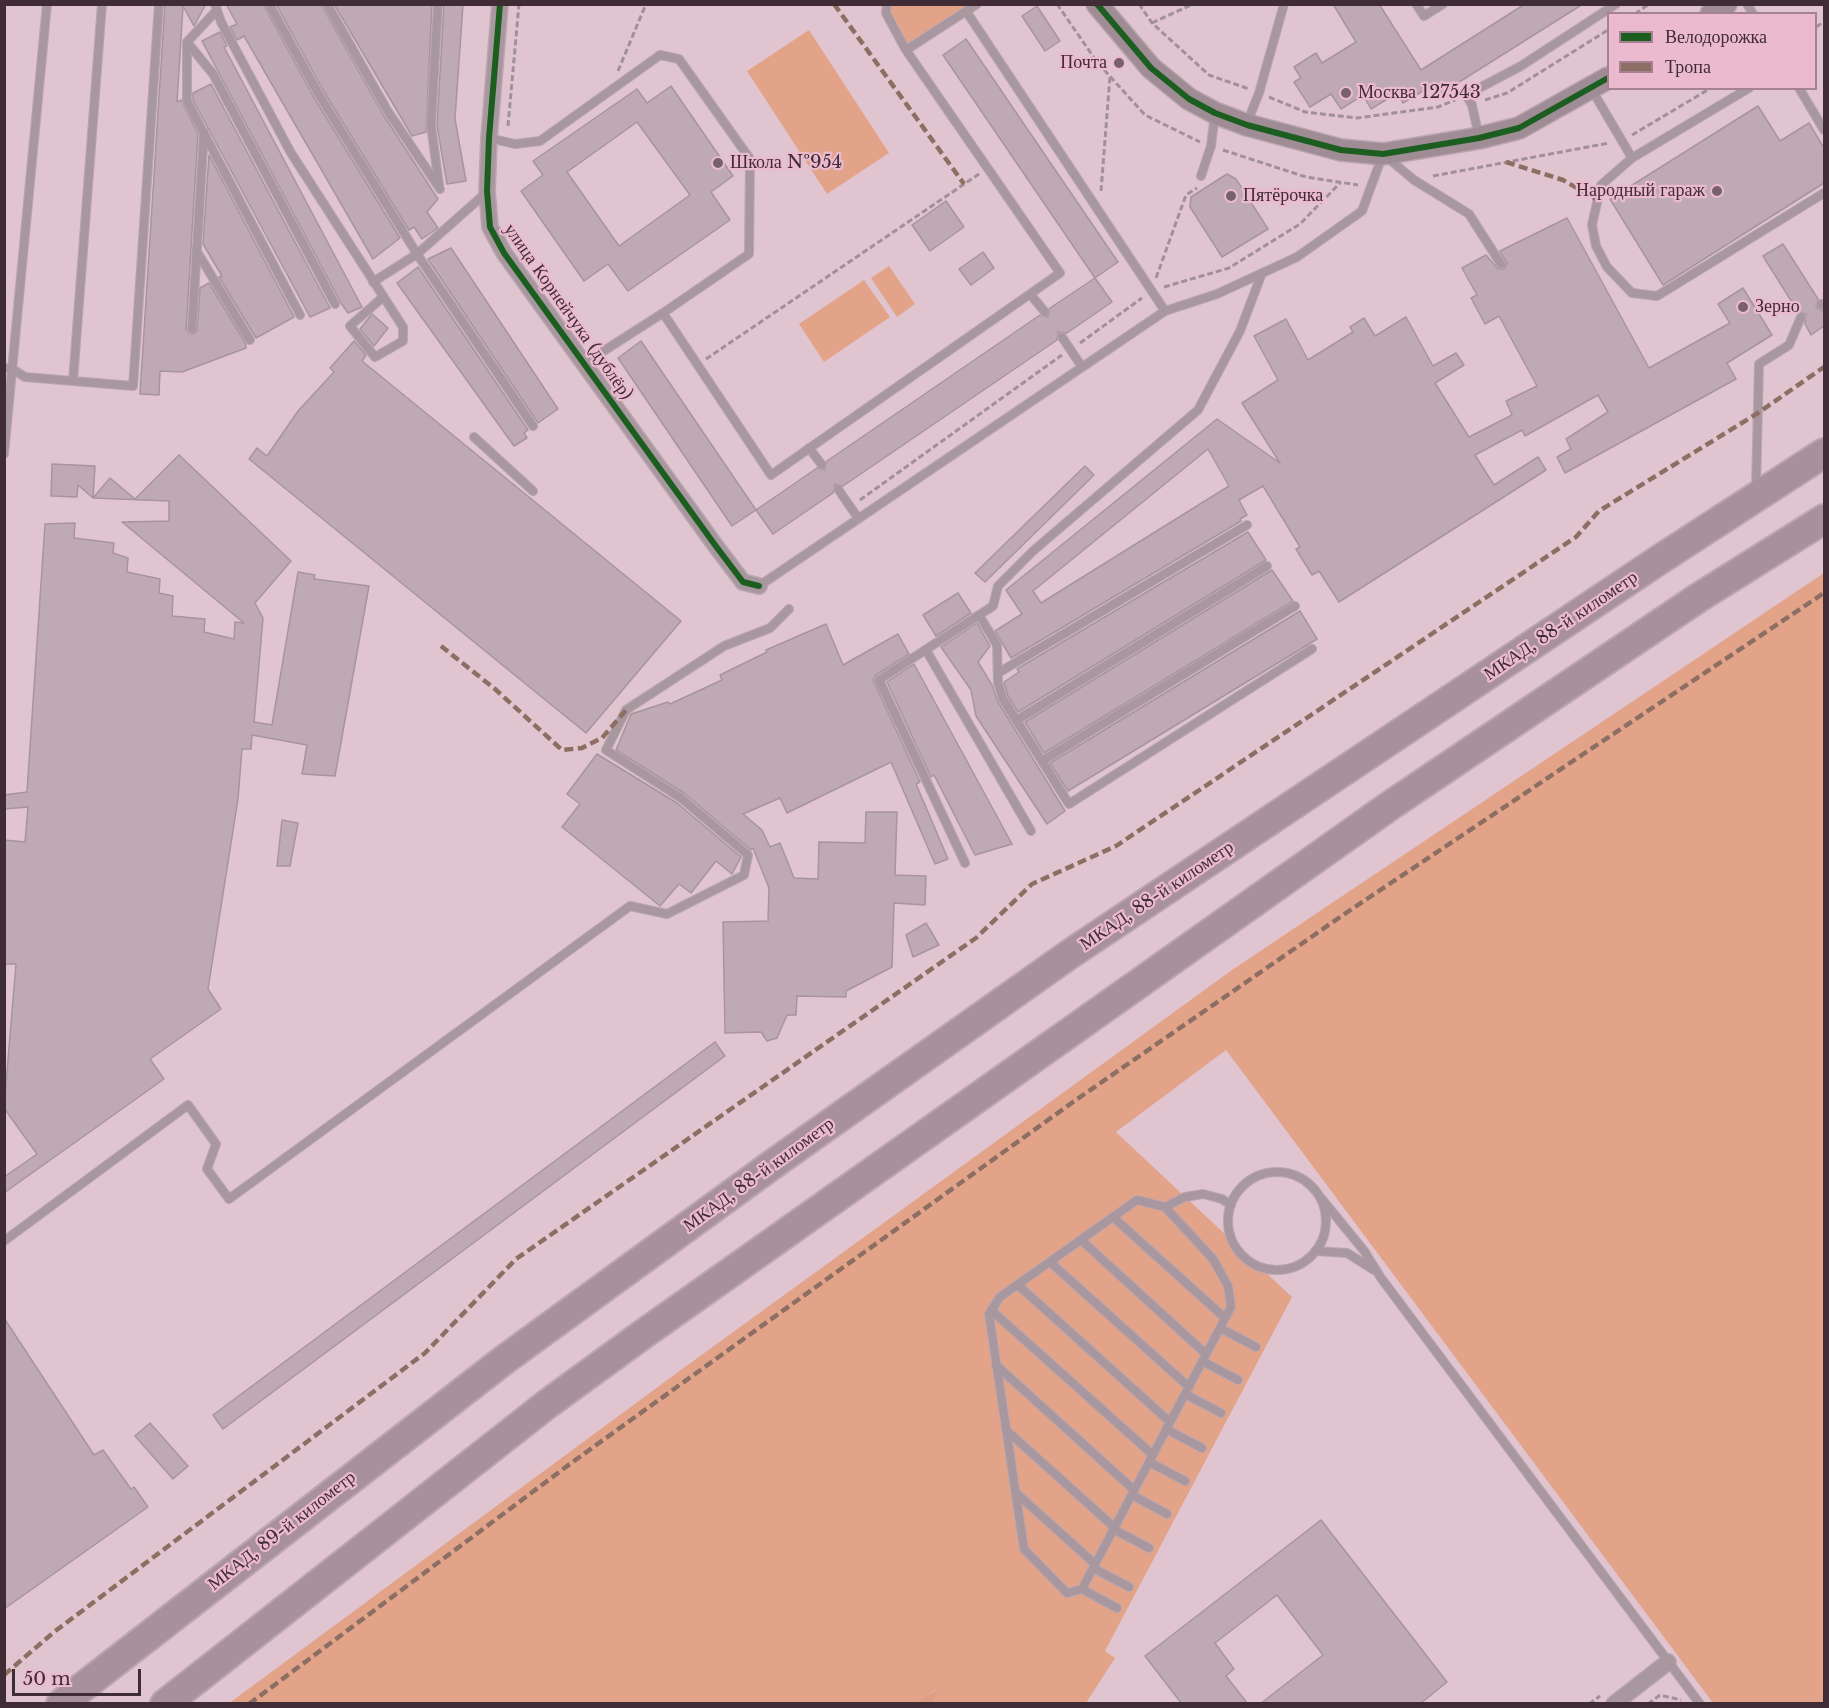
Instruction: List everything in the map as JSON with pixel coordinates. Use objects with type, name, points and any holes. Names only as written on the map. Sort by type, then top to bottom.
[{"type":"highway","name":"МКАД, 88-й километр","points":[[504,1360],[1080,947],[1659,560],[1824,453]]},
{"type":"highway","points":[[165,1704],[546,1405],[1381,812],[1698,598],[1824,519]]},
{"type":"highway","name":"МКАД, 89-й километр","points":[[61,1704],[504,1360]]},
{"type":"street","name":"улица Корнейчука (дублёр)","points":[[500,4],[489,138],[487,192],[490,227],[504,253],[743,582],[759,586]]},
{"type":"street","points":[[1097,4],[1151,68],[1189,99],[1215,113],[1247,125],[1341,150],[1383,154],[1479,138],[1519,128],[1600,83]]},
{"type":"street","points":[[1614,1704],[1668,1662]]},
{"type":"lane","points":[[4,454],[8,368],[47,4]]},
{"type":"lane","points":[[73,381],[102,4]]},
{"type":"lane","points":[[8,368],[25,377],[133,386],[159,4]]},
{"type":"lane","points":[[269,4],[318,93],[417,254],[533,426]]},
{"type":"lane","points":[[327,4],[381,99],[440,189],[431,125],[438,4]]},
{"type":"lane","points":[[663,313],[771,475],[1060,273],[906,50],[886,13],[887,4]]},
{"type":"lane","points":[[906,50],[977,4]]},
{"type":"lane","points":[[1247,125],[1259,93],[1284,4]]},
{"type":"lane","points":[[1416,4],[1424,16],[1443,4]]},
{"type":"lane","points":[[1479,138],[1472,105],[1466,95],[1521,66],[1616,4]]},
{"type":"lane","points":[[300,315],[187,101],[187,42],[216,7],[291,153],[403,327],[403,341],[375,357],[350,326],[382,297]]},
{"type":"lane","points":[[966,11],[1165,311]]},
{"type":"lane","points":[[187,42],[213,74],[335,304]]},
{"type":"lane","points":[[489,138],[515,144],[540,141],[660,55],[680,59],[750,159],[749,254],[599,354],[588,369]]},
{"type":"lane","points":[[1600,83],[1632,158]]},
{"type":"lane","points":[[1746,90],[1632,158],[1601,185],[1592,225],[1596,246],[1607,267],[1620,284],[1642,296],[1657,297],[1824,193]]},
{"type":"lane","points":[[1800,90],[1824,130]]},
{"type":"lane","points":[[1204,179],[1215,113]]},
{"type":"lane","points":[[192,328],[195,248],[204,132]]},
{"type":"lane","points":[[759,586],[1165,311],[1216,294],[1297,257],[1362,211],[1383,154],[1414,180],[1469,214],[1501,264]]},
{"type":"lane","points":[[373,282],[417,254],[487,192]]},
{"type":"lane","points":[[195,248],[250,340]]},
{"type":"lane","points":[[965,862],[879,680],[993,606],[998,586],[1033,551],[1198,410],[1240,330],[1262,273]]},
{"type":"lane","points":[[1030,294],[1045,312]]},
{"type":"lane","points":[[1756,498],[1759,364],[1789,345],[1801,317]]},
{"type":"lane","points":[[1062,337],[1082,367]]},
{"type":"lane","points":[[474,437],[533,491]]},
{"type":"lane","points":[[810,448],[822,465]]},
{"type":"lane","points":[[838,489],[858,518]]},
{"type":"lane","points":[[998,673],[1247,525]]},
{"type":"lane","points":[[1017,720],[1267,566]]},
{"type":"lane","points":[[1042,761],[1295,606]]},
{"type":"lane","points":[[4,1241],[188,1105],[216,1144],[207,1169],[229,1199],[630,906],[667,914],[744,875],[748,855],[681,798],[606,750],[626,710],[724,646],[770,628],[789,609]]},
{"type":"lane","points":[[979,615],[998,645],[998,683],[1004,699],[1069,804],[1312,649]]},
{"type":"lane","points":[[926,650],[1031,831]]},
{"type":"lane","points":[[1321,1198],[1325,1230],[1315,1251],[1299,1264],[1289,1268],[1267,1269],[1257,1266],[1247,1260],[1233,1243],[1228,1222],[1231,1205],[1245,1183],[1254,1177],[1276,1172],[1297,1176],[1314,1189],[1365,1252],[1381,1278],[1700,1704]]},
{"type":"lane","points":[[1165,1207],[1185,1197],[1203,1194],[1222,1199],[1231,1205]]},
{"type":"lane","points":[[1082,1589],[1231,1307],[1228,1286],[1213,1258],[1165,1207],[1137,1200],[1000,1297],[988,1314],[1024,1549],[1067,1593],[1082,1589],[1118,1608]]},
{"type":"lane","points":[[1113,1217],[1225,1318]]},
{"type":"lane","points":[[1081,1240],[1204,1358],[1238,1380]]},
{"type":"lane","points":[[1315,1251],[1347,1253],[1366,1263],[1381,1278]]},
{"type":"lane","points":[[1050,1262],[1187,1391],[1221,1413]]},
{"type":"lane","points":[[1018,1285],[1168,1426],[1202,1448]]},
{"type":"lane","points":[[991,1310],[1151,1459],[1185,1481]]},
{"type":"lane","points":[[1220,1328],[1256,1347]]},
{"type":"lane","points":[[996,1365],[1133,1492],[1167,1514]]},
{"type":"lane","points":[[1006,1430],[1114,1528],[1149,1548]]},
{"type":"lane","points":[[1015,1492],[1094,1566],[1129,1587]]},
{"type":"path","points":[[506,142],[519,4]]},
{"type":"path","points":[[611,89],[646,4]]},
{"type":"path","points":[[1139,4],[1152,23],[1209,75],[1305,112],[1357,118],[1438,107],[1466,95]]},
{"type":"path","points":[[1152,23],[1193,4]]},
{"type":"path","points":[[1472,105],[1507,93],[1607,31]]},
{"type":"path","points":[[1099,212],[1110,76]]},
{"type":"path","points":[[697,365],[988,169]]},
{"type":"path","points":[[1152,291],[1186,195],[1204,179]]},
{"type":"path","points":[[850,507],[1152,291],[1229,268],[1300,224],[1340,183]]},
{"type":"path","points":[[1648,1704],[1660,1695],[1680,1698],[1684,1704]]},
{"type":"shaded area","points":[[891,4],[968,5],[908,43],[890,10]]},
{"type":"shaded area","points":[[809,30],[889,153],[827,194],[747,71]]},
{"type":"shaded area","points":[[889,266],[915,304],[897,317],[871,278]]},
{"type":"shaded area","points":[[864,280],[890,317],[824,362],[799,324]]},
{"type":"shaded area","points":[[1824,573],[1824,1703],[1713,1703],[1226,1050],[1116,1132],[1292,1297],[1105,1651],[1115,1658],[1086,1703],[933,1703],[937,1689],[913,1704],[228,1704],[674,1375],[1232,970]]},
{"type":"shaded area","points":[[938,1689],[933,1703],[914,1703]]},
{"type":"building","points":[[165,4],[206,4],[194,26],[183,6],[177,102],[181,100],[198,134],[186,330],[192,334],[197,331],[200,288],[209,283],[246,344],[246,348],[182,372],[160,371],[159,395],[140,394]]},
{"type":"building","points":[[226,4],[263,4],[313,96],[400,238],[373,259],[244,36],[237,40],[230,27],[237,24]]},
{"type":"building","points":[[276,4],[321,4],[382,113],[438,199],[427,212],[438,228],[422,239],[414,227],[409,230],[323,90]]},
{"type":"building","points":[[334,4],[432,4],[426,132],[412,136]]},
{"type":"building","points":[[444,4],[463,4],[455,119],[466,181],[447,184],[437,125]]},
{"type":"building","points":[[1333,4],[1379,4],[1421,70],[1525,4],[1583,4],[1437,96],[1431,86],[1403,103],[1397,93],[1371,109],[1363,95],[1341,109],[1331,94],[1310,107],[1294,82],[1301,78],[1294,67],[1316,53],[1322,63],[1356,42]]},
{"type":"building","points":[[1037,6],[1060,41],[1045,51],[1022,16]]},
{"type":"building","points":[[220,32],[227,46],[224,47],[362,307],[348,313],[341,303],[202,41]]},
{"type":"building","points":[[966,39],[1118,262],[1095,278],[943,55]]},
{"type":"building","points":[[211,84],[330,308],[310,317],[193,100],[193,93]]},
{"type":"building","points":[[671,86],[733,176],[711,192],[730,220],[628,291],[608,264],[584,281],[521,191],[543,175],[533,161],[637,89],[647,103]],"holes":[[[637,122],[690,195],[619,246],[567,172]]]},
{"type":"building","name":"Народный гараж","points":[[1758,106],[1780,141],[1809,123],[1824,148],[1824,183],[1663,285],[1610,199]]},
{"type":"building","points":[[209,155],[294,317],[256,338],[219,277],[222,276],[203,244]]},
{"type":"building","points":[[1227,174],[1236,179],[1268,229],[1222,257],[1190,207],[1191,197]]},
{"type":"building","points":[[946,201],[964,227],[930,251],[912,225]]},
{"type":"building","points":[[1567,218],[1649,368],[1730,323],[1718,304],[1743,288],[1772,335],[1727,363],[1736,379],[1565,473],[1557,457],[1571,449],[1566,439],[1608,412],[1598,395],[1525,436],[1522,430],[1475,455],[1494,485],[1538,457],[1546,470],[1339,602],[1319,571],[1312,575],[1296,549],[1300,547],[1263,486],[1239,500],[1247,515],[1240,519],[1241,521],[1011,658],[995,631],[1022,614],[1006,590],[1217,419],[1280,463],[1242,403],[1278,380],[1254,336],[1286,319],[1308,360],[1353,332],[1350,327],[1364,318],[1375,336],[1406,317],[1433,366],[1456,353],[1464,365],[1435,383],[1469,437],[1512,415],[1506,401],[1537,386],[1499,316],[1485,324],[1471,298],[1477,295],[1462,268],[1486,255],[1498,269],[1504,269],[1507,263],[1500,251]],"holes":[[[1208,449],[1229,486],[1041,603],[1033,591]]]},
{"type":"building","points":[[1783,244],[1818,299],[1816,307],[1824,312],[1824,326],[1811,335],[1805,324],[1806,314],[1798,312],[1763,256]]},
{"type":"building","points":[[451,248],[558,409],[538,423],[428,259]]},
{"type":"building","points":[[983,252],[994,268],[971,285],[959,269]]},
{"type":"building","points":[[418,267],[528,430],[524,433],[527,438],[514,446],[397,283]]},
{"type":"building","points":[[1095,278],[1112,302],[1067,333],[1058,332],[1057,340],[843,486],[835,484],[833,493],[773,534],[756,510],[817,468],[825,470],[827,461],[1040,315],[1048,317],[1050,308]]},
{"type":"building","points":[[372,314],[388,328],[374,346],[360,329]]},
{"type":"building","points":[[354,341],[366,355],[362,361],[681,621],[586,733],[249,459],[257,448],[267,456],[298,411],[334,372],[330,368]]},
{"type":"building","points":[[641,341],[756,510],[732,526],[618,358]]},
{"type":"building","points":[[179,455],[291,561],[255,603],[263,618],[254,722],[272,725],[298,572],[315,575],[314,579],[369,586],[335,776],[302,774],[307,745],[252,735],[251,749],[242,749],[238,799],[208,989],[221,1009],[150,1059],[164,1079],[4,1193],[4,1177],[37,1154],[4,1108],[16,964],[4,964],[4,840],[25,842],[28,807],[4,809],[4,795],[27,792],[45,524],[75,523],[74,538],[114,543],[113,553],[128,558],[127,572],[160,579],[159,593],[173,596],[172,616],[205,619],[204,632],[234,639],[235,622],[244,623],[122,522],[169,521],[169,501],[93,498],[110,478],[135,499]]},
{"type":"building","points":[[52,464],[95,466],[93,498],[78,485],[77,497],[51,496]]},
{"type":"building","points":[[1085,466],[1094,475],[985,582],[975,573]]},
{"type":"building","points":[[1248,532],[1266,560],[1018,712],[1008,696],[1004,682],[1019,672],[1017,669]]},
{"type":"building","points":[[1272,570],[1293,601],[1044,753],[1025,722]]},
{"type":"building","points":[[958,593],[971,613],[936,636],[923,615]]},
{"type":"building","points":[[1300,611],[1317,639],[1068,791],[1050,763]]},
{"type":"building","points":[[977,623],[990,646],[978,662],[992,685],[998,702],[1065,811],[1047,824],[976,716],[971,690],[941,647]]},
{"type":"building","points":[[826,624],[843,665],[898,634],[909,654],[876,675],[873,680],[920,782],[916,784],[948,859],[935,864],[891,762],[787,813],[780,798],[743,814],[762,830],[770,847],[780,843],[794,878],[818,879],[819,842],[865,843],[866,812],[897,812],[895,875],[926,876],[925,905],[894,903],[892,967],[846,991],[846,997],[797,996],[796,1015],[787,1015],[777,1038],[767,1041],[761,1032],[725,1033],[723,922],[768,921],[769,888],[753,848],[751,850],[684,793],[616,750],[631,714],[668,702],[670,704],[722,680],[720,675],[767,652],[766,650]]},
{"type":"building","points":[[914,664],[1012,844],[975,855],[934,775],[931,777],[887,682]]},
{"type":"building","points":[[597,754],[677,803],[741,857],[732,874],[716,861],[691,893],[679,884],[660,906],[562,827],[580,804],[567,794]]},
{"type":"building","points":[[282,820],[298,823],[290,866],[277,866]]},
{"type":"building","points":[[926,923],[939,945],[913,957],[906,935]]},
{"type":"building","points":[[715,1042],[725,1056],[223,1429],[213,1415]]},
{"type":"building","points":[[4,1318],[94,1455],[103,1450],[131,1489],[134,1487],[148,1507],[4,1609]]},
{"type":"building","points":[[150,1423],[188,1466],[173,1479],[135,1436]]},
{"type":"building","points":[[1321,1520],[1447,1682],[1420,1704],[1260,1704],[1323,1655],[1277,1595],[1215,1643],[1234,1669],[1226,1676],[1248,1704],[1182,1704],[1145,1656]]},
{"type":"marked path","points":[[834,4],[964,184]]},
{"type":"marked path","points":[[1506,162],[1563,180],[1596,199]]},
{"type":"marked path","points":[[4,1675],[54,1632],[425,1353],[516,1259],[976,938],[1032,884],[1116,846],[1576,537],[1599,511],[1758,413],[1824,367]]},
{"type":"marked path","points":[[249,1704],[574,1461],[1073,1102],[1346,913],[1824,593]]},
{"type":"marked path","points":[[441,646],[495,689],[562,750],[582,748],[602,738],[626,710]]},
{"type":"cycle path","points":[[500,4],[489,138],[487,191],[490,227],[504,253],[715,545],[743,582],[759,586]]},
{"type":"cycle path","points":[[1097,4],[1151,68],[1189,99],[1215,113],[1247,125],[1341,150],[1383,154],[1479,138],[1519,128],[1607,79]]},
{"type":"place","name":"Почта","points":[[1119,63]]},
{"type":"place","name":"Москва 127543","points":[[1346,93]]},
{"type":"place","name":"Школа №954","points":[[718,163]]},
{"type":"place","name":"Народный гараж","points":[[1717,191]]},
{"type":"place","name":"Пятёрочка","points":[[1231,196]]},
{"type":"place","name":"Зерно","points":[[1743,307]]}]
